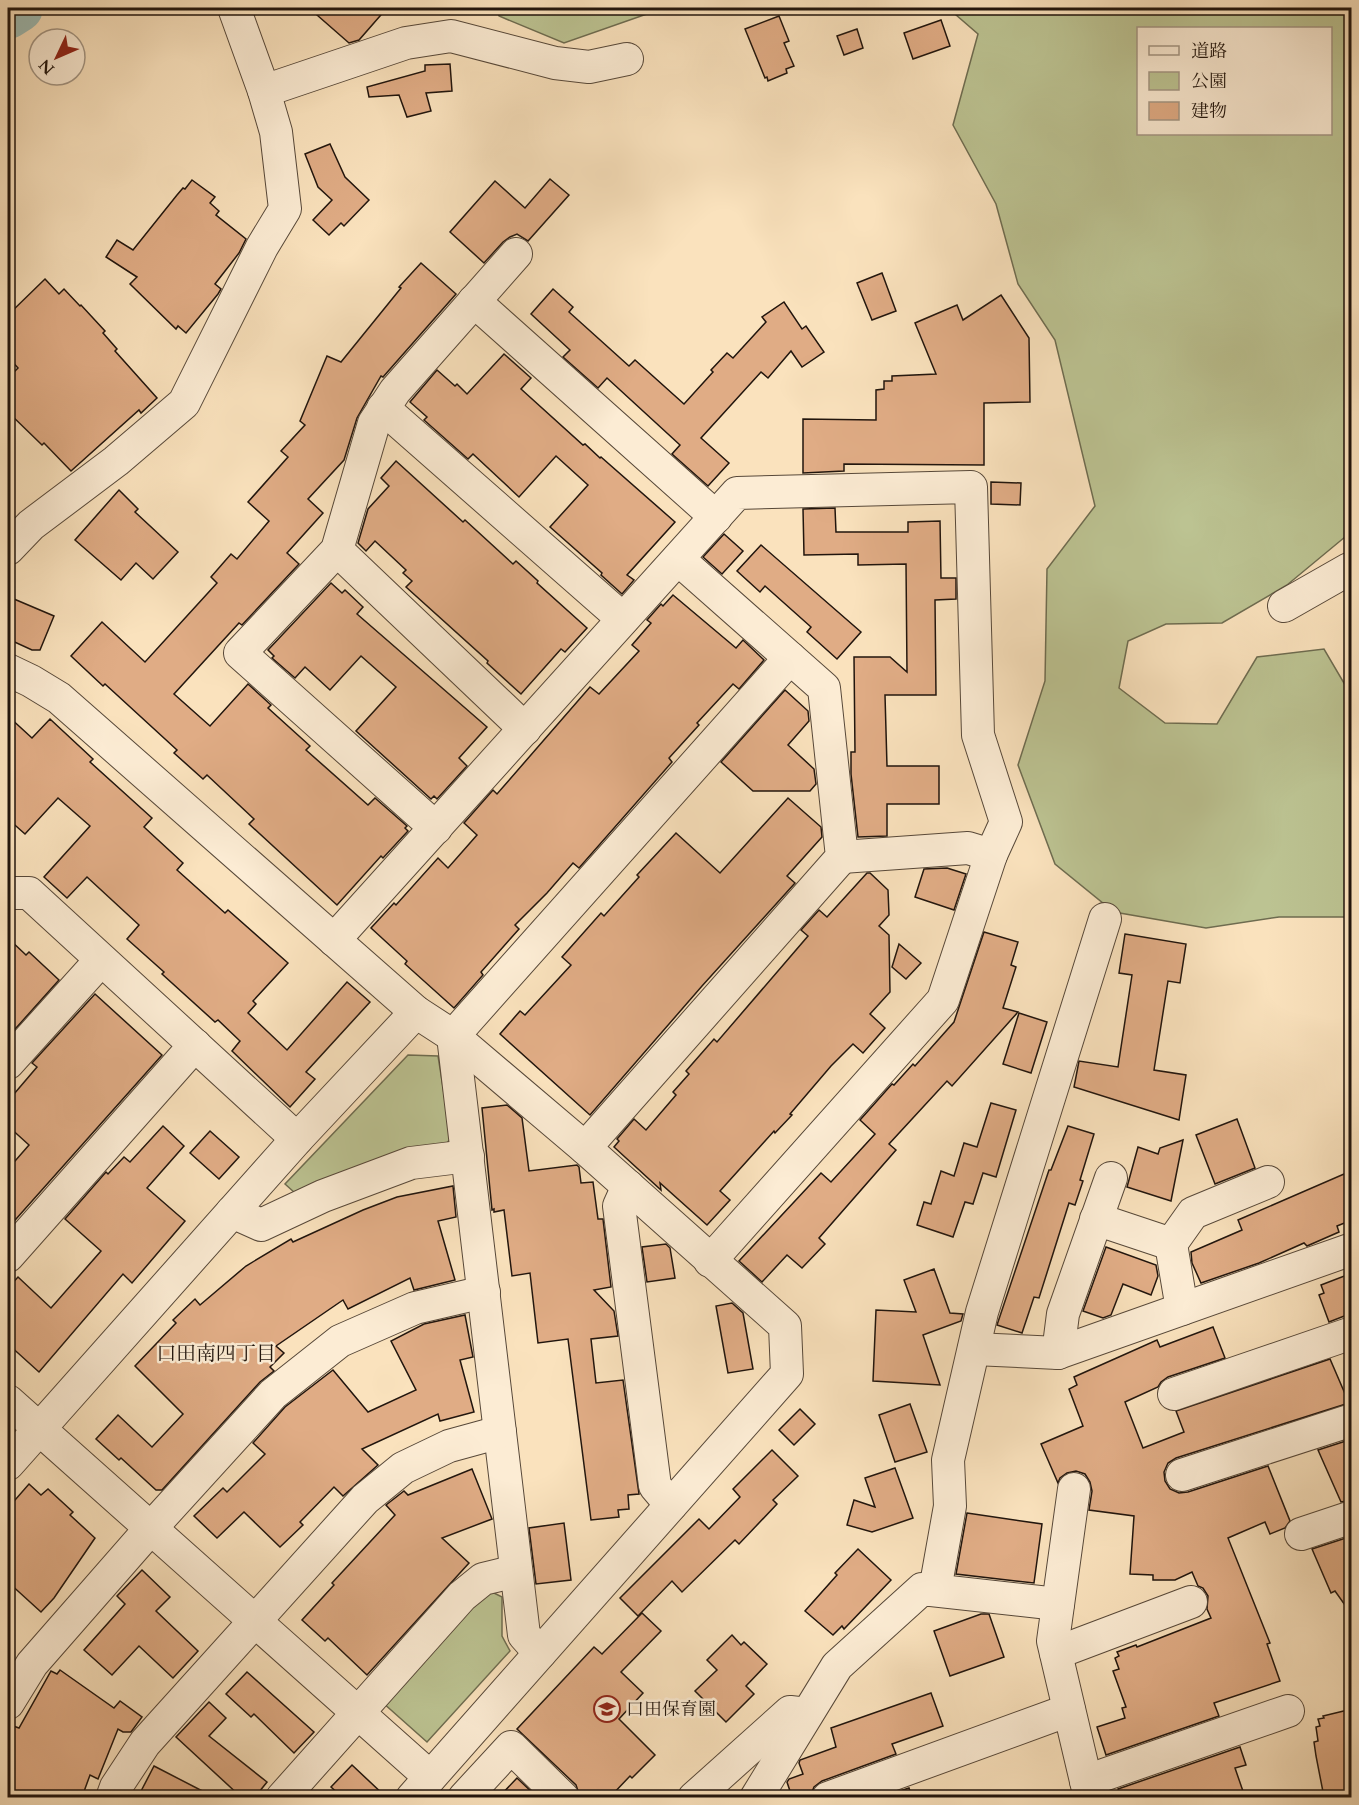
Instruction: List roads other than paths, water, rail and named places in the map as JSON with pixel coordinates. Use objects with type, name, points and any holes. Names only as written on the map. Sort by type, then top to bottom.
[{"type":"street","points":[[8,549],[31,525],[116,461],[184,403],[262,248],[285,209],[276,132],[234,8]]},
{"type":"street","points":[[264,91],[406,44],[451,36],[555,63],[589,67],[627,60]]},
{"type":"street","points":[[436,828],[240,653],[337,550],[374,423],[383,408],[395,391],[516,254]]},
{"type":"street","points":[[474,301],[716,517]]},
{"type":"street","points":[[383,408],[623,619]]},
{"type":"street","points":[[334,940],[737,493],[971,487],[978,735],[1006,822],[991,855],[944,1000],[710,1261]]},
{"type":"street","points":[[337,550],[525,729]]},
{"type":"street","points":[[678,559],[824,688],[842,857]]},
{"type":"street","points":[[1284,606],[1349,569],[1352,570]]},
{"type":"street","points":[[540,1653],[524,1635],[453,1036],[790,658]]},
{"type":"street","points":[[8,670],[59,698],[416,1012],[453,1036],[585,1148],[785,1326],[787,1374],[421,1787],[358,1713],[8,1401]]},
{"type":"street","points":[[585,1148],[842,857],[968,848],[991,855]]},
{"type":"street","points":[[8,894],[29,893],[297,1139]]},
{"type":"street","points":[[935,1590],[950,1506],[948,1460],[986,1300],[1105,919]]},
{"type":"street","points":[[8,1063],[101,960]]},
{"type":"street","points":[[8,1464],[297,1139],[416,1012]]},
{"type":"street","points":[[8,1256],[195,1045]]},
{"type":"street","points":[[232,1212],[261,1225],[323,1196],[411,1163],[468,1156]]},
{"type":"street","points":[[1058,1353],[1063,1314],[1111,1178]]},
{"type":"street","points":[[1182,1309],[1171,1244],[1192,1213],[1268,1182]]},
{"type":"street","points":[[628,1186],[619,1206],[655,1486],[671,1505]]},
{"type":"street","points":[[1096,1219],[1171,1244]]},
{"type":"street","points":[[974,1349],[1058,1353],[1352,1248]]},
{"type":"street","points":[[8,1703],[32,1664],[273,1394],[340,1341],[415,1308],[484,1292]]},
{"type":"street","points":[[1174,1394],[1352,1333]]},
{"type":"street","points":[[1182,1475],[1352,1420]]},
{"type":"street","points":[[112,1797],[116,1787],[145,1743],[365,1498],[403,1468],[449,1446],[500,1432]]},
{"type":"street","points":[[1074,1489],[1053,1641],[1088,1789],[1288,1711]]},
{"type":"street","points":[[1301,1534],[1352,1516]]},
{"type":"street","points":[[282,1797],[462,1596],[483,1579],[516,1571]]},
{"type":"street","points":[[756,1797],[837,1666],[922,1589],[1058,1604]]},
{"type":"street","points":[[1056,1653],[1191,1602]]},
{"type":"street","points":[[828,1797],[1069,1710]]},
{"type":"street","points":[[694,1797],[790,1712],[807,1714]]},
{"type":"street","points":[[464,1797],[511,1747],[563,1797]]},
{"type":"waterway","points":[[8,15],[19,8]]},
{"type":"place","name":"口田保育園","points":[[607,1709]]},
{"type":"district","name":"口田南四丁目","points":[[216,1353]]}]
